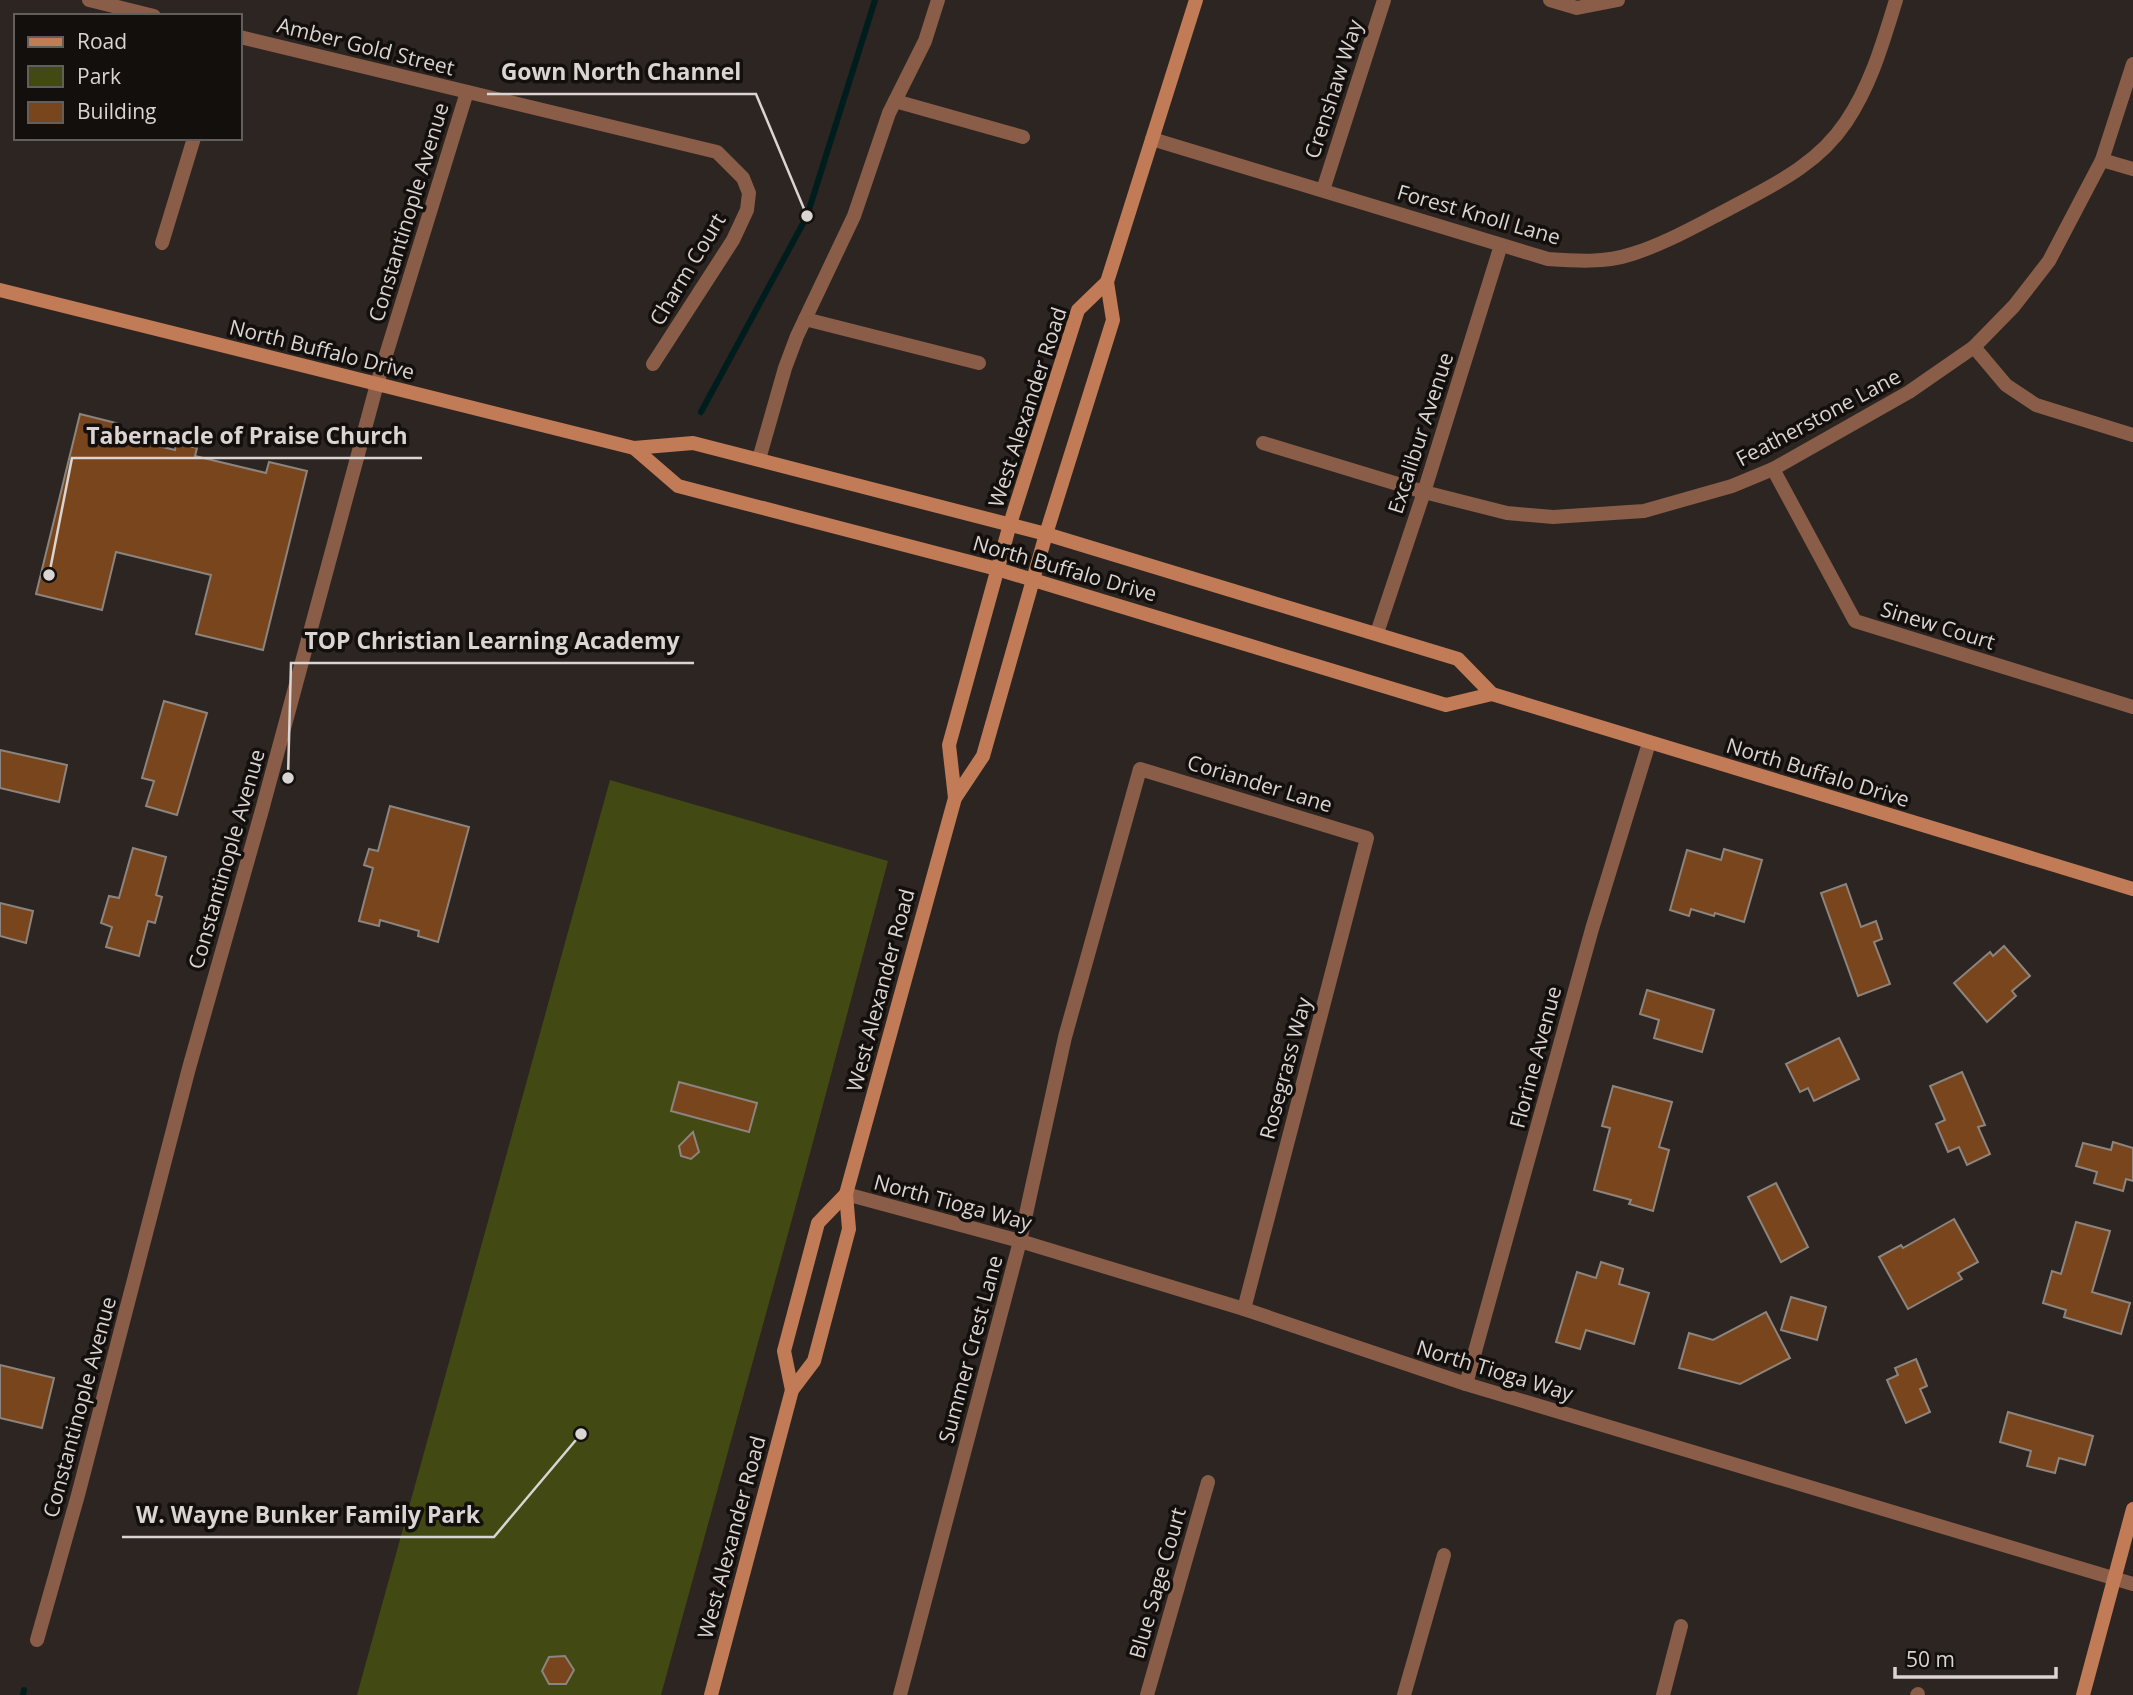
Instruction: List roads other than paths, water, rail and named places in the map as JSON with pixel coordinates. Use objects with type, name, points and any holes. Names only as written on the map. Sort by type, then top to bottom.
[{"type":"main road","name":"West Alexander Road","points":[[711,1695],[792,1391],[814,1361],[849,1229],[846,1194],[955,798],[983,756],[1032,579],[1113,320],[1107,282],[1196,0]]},
{"type":"main road","name":"West Alexander Road","points":[[955,798],[949,745],[1010,524],[1078,310],[1107,282]]},
{"type":"main road","name":"North Buffalo Drive","points":[[0,290],[634,448],[693,443],[1046,534],[1458,659],[1492,694],[2133,889]]},
{"type":"main road","name":"North Buffalo Drive","points":[[634,448],[678,486],[997,569],[1446,705],[1492,694]]},
{"type":"main road","name":"West Alexander Road","points":[[792,1391],[784,1351],[818,1223],[846,1194]]},
{"type":"main road","points":[[2083,1695],[2133,1509]]},
{"type":"street","points":[[89,0],[146,14]]},
{"type":"street","points":[[759,459],[785,368],[854,216],[889,113],[925,41],[938,0]]},
{"type":"street","name":"Crenshaw Way","points":[[1323,190],[1384,0]]},
{"type":"street","points":[[1550,0],[1577,8],[1616,1]]},
{"type":"street","name":"Forest Knoll Lane","points":[[1152,139],[1548,259],[1588,262],[1630,255],[1671,240],[1797,172],[1825,149],[1847,122],[1872,76],[1896,0]]},
{"type":"street","name":"Amber Gold Street","points":[[242,37],[718,152],[743,178],[749,193]]},
{"type":"street","name":"Featherstone Lane","points":[[1263,443],[1424,492],[1507,513],[1553,517],[1644,511],[1732,486],[1773,469],[1909,392],[1974,346],[2014,306],[2049,261],[2102,160],[2133,64]]},
{"type":"street","name":"Constantinople Avenue","points":[[37,1640],[78,1494],[189,1068],[266,797],[377,384],[467,92]]},
{"type":"street","points":[[895,101],[1023,137]]},
{"type":"street","points":[[162,243],[193,140]]},
{"type":"street","points":[[2102,160],[2133,169]]},
{"type":"street","name":"Charm Court","points":[[653,364],[733,240],[747,210],[749,193]]},
{"type":"street","name":"Excalibur Avenue","points":[[1377,633],[1501,245]]},
{"type":"street","points":[[805,319],[979,363]]},
{"type":"street","points":[[1974,346],[2006,385],[2036,405],[2133,435]]},
{"type":"street","name":"Sinew Court","points":[[1773,469],[1855,621],[2133,707]]},
{"type":"street","name":"Florine Avenue","points":[[1466,1384],[1592,929],[1649,743]]},
{"type":"street","name":"Coriander Lane","points":[[1140,769],[1367,838]]},
{"type":"street","name":"Summer Crest Lane","points":[[900,1695],[1020,1241],[1065,1037],[1140,769]]},
{"type":"street","name":"Rosegrass Way","points":[[1244,1309],[1367,838]]},
{"type":"street","name":"North Tioga Way","points":[[846,1194],[1020,1241],[1244,1309],[1466,1384],[2133,1584]]},
{"type":"street","name":"Blue Sage Court","points":[[1147,1695],[1208,1482]]},
{"type":"street","points":[[1404,1695],[1444,1555]]},
{"type":"street","points":[[1663,1695],[1681,1626]]},
{"type":"waterway","points":[[701,412],[807,216],[875,0]]},
{"type":"waterway","points":[[23,1695],[24,1690]]},
{"type":"place","name":"Gown North Channel","points":[[807,216]]},
{"type":"place","name":"Tabernacle of Praise Church","points":[[49,575]]},
{"type":"place","name":"TOP Christian Learning Academy","points":[[288,778]]},
{"type":"place","name":"W. Wayne Bunker Family Park","points":[[581,1434]]}]
